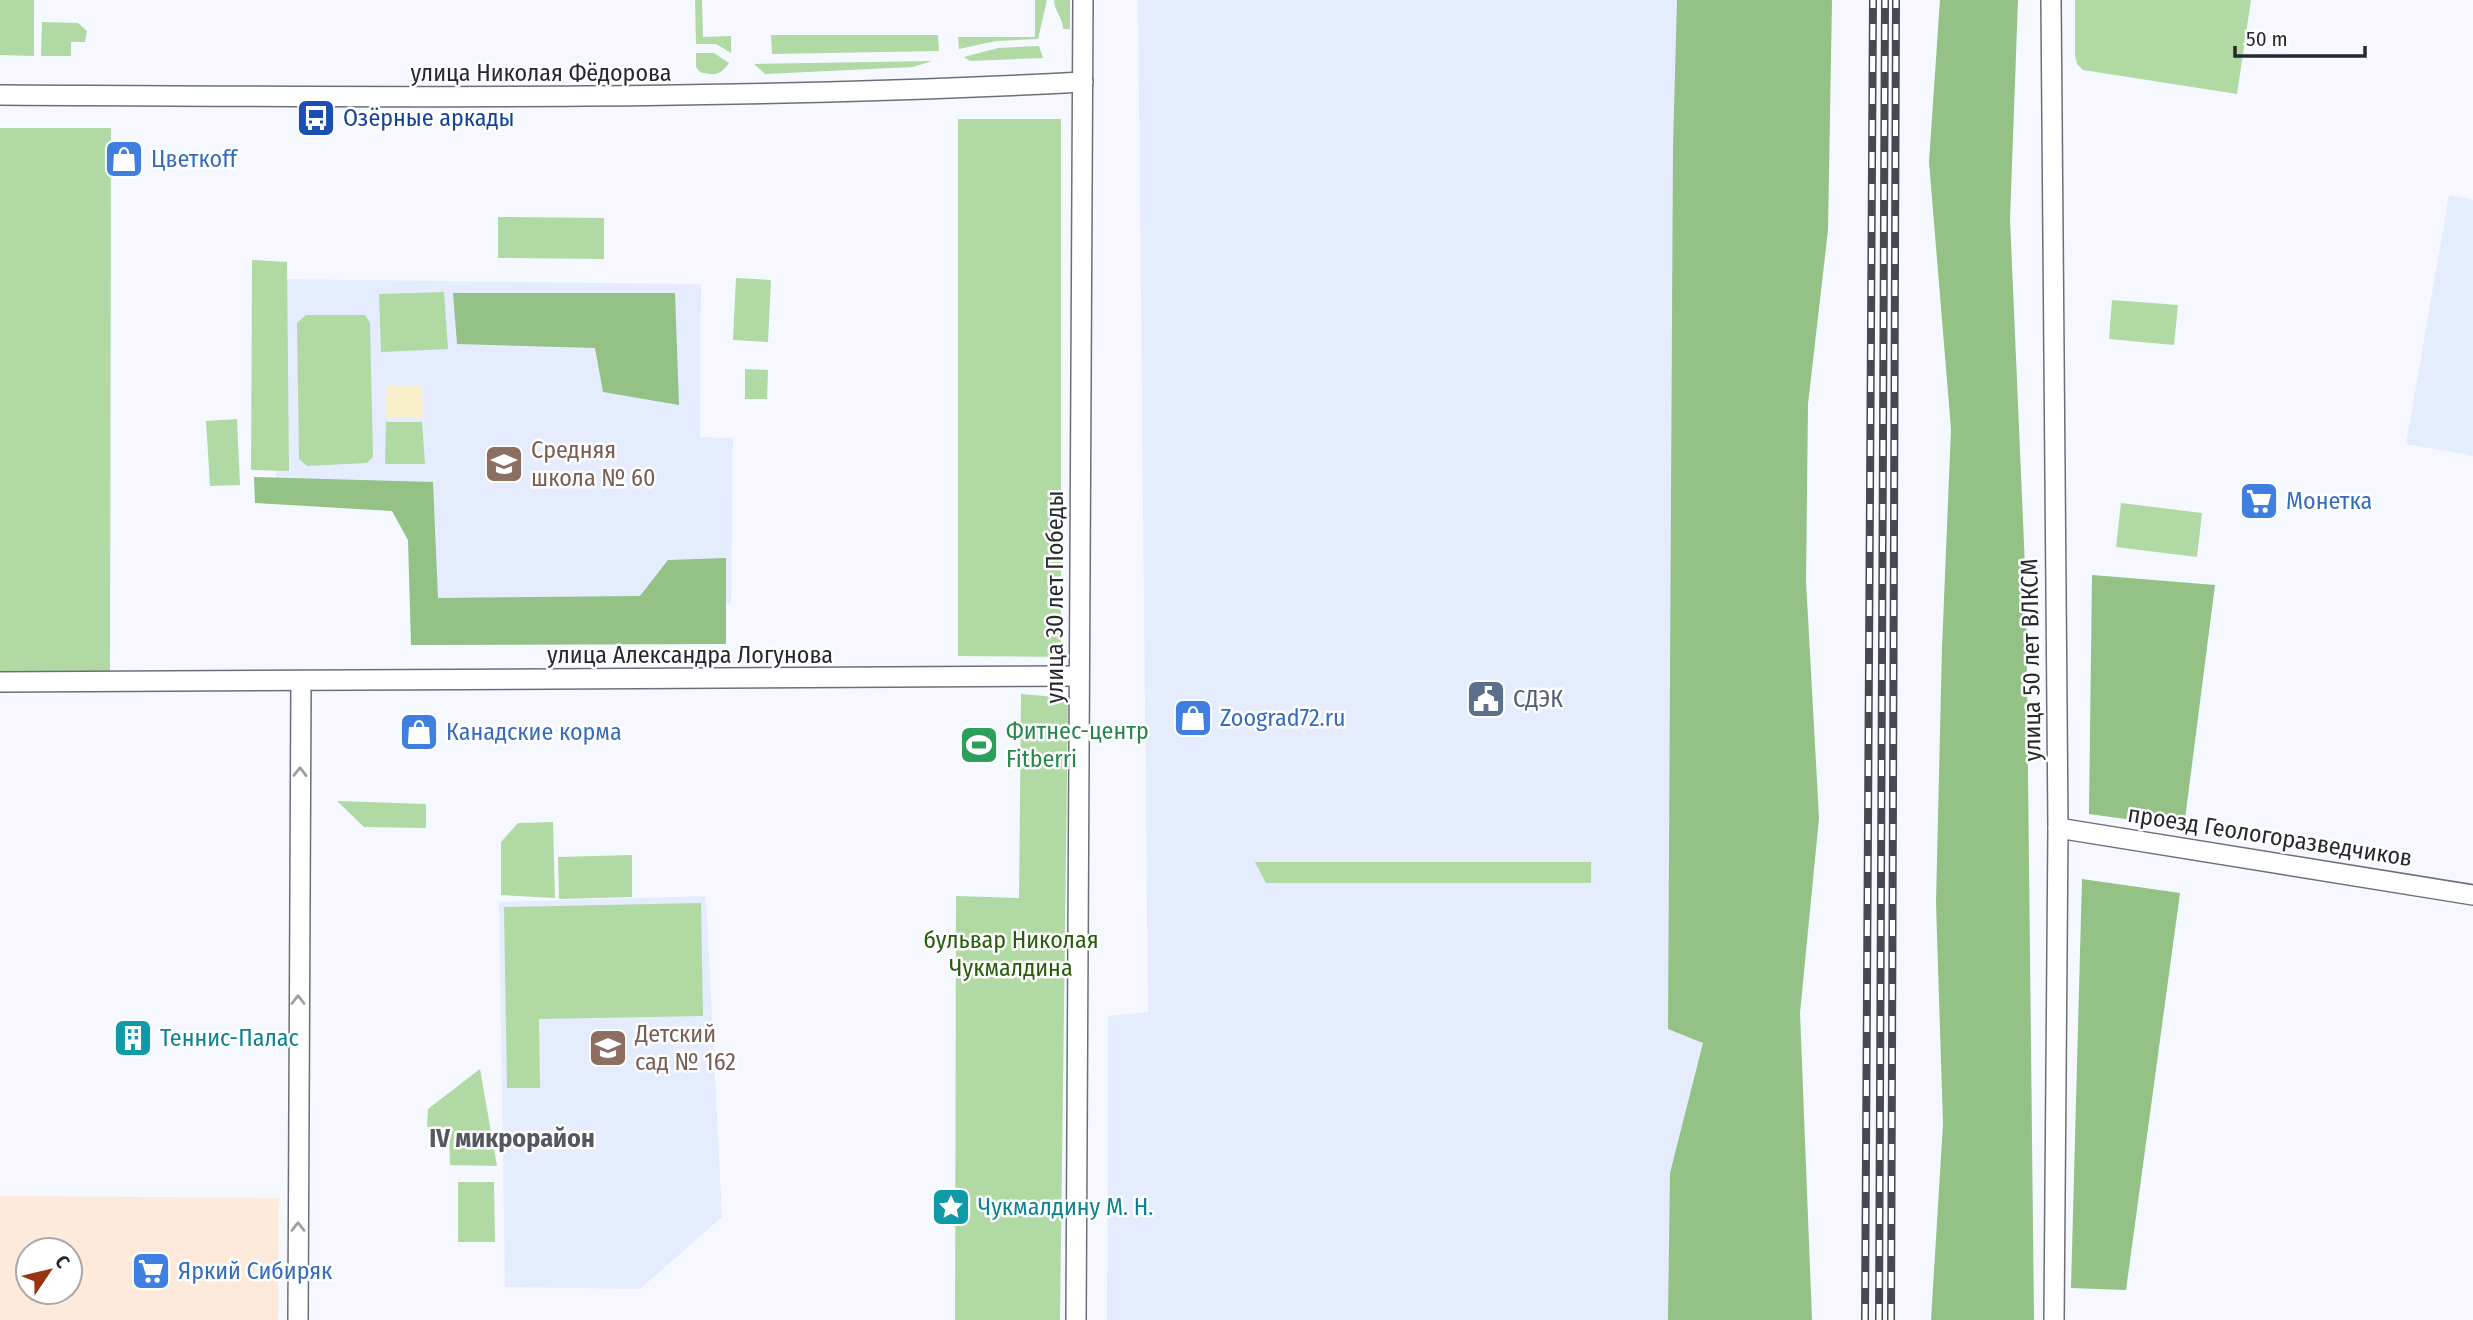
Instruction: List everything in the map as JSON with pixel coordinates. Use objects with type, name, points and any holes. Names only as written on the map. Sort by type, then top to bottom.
[{"type":"street","name":"улица 30 лет Победы","points":[[1076,1320],[1083,0]]},
{"type":"street","name":"улица 50 лет ВЛКСМ","points":[[2051,0],[2058,828],[2054,1320]]},
{"type":"street","name":"улица Николая Фёдорова","points":[[0,95],[369,99],[686,96],[1083,82]]},
{"type":"street","name":"улица Александра Логунова","points":[[0,682],[1079,677]]},
{"type":"street","points":[[298,1320],[301,682]]},
{"type":"street","name":"проезд Геологоразведчиков","points":[[2058,828],[2473,895]]},
{"type":"shaded area","points":[[1138,0],[1723,0],[1722,1320],[1107,1320],[1108,1016],[1148,1012]]},
{"type":"shaded area","points":[[2449,195],[2473,200],[2473,456],[2406,444]]},
{"type":"shaded area","name":"Средняя школа № 60","points":[[278,279],[701,284],[700,437],[733,438],[731,604],[424,601],[425,492],[276,490]]},
{"type":"shaded area","name":"Детский сад № 162","points":[[706,896],[722,1217],[640,1289],[505,1287],[499,902]]},
{"type":"shaded area","name":"Яркий Сибиряк","points":[[0,1196],[279,1198],[278,1320],[0,1320]]},
{"type":"green space","points":[[0,0],[34,0],[34,56],[0,55]]},
{"type":"green space","points":[[695,0],[702,0],[703,37],[731,36],[731,53],[716,44],[696,44]]},
{"type":"green space","points":[[1035,0],[1047,0],[1038,39],[996,41],[959,49],[958,37],[1035,37]]},
{"type":"green space","points":[[1054,0],[1070,0],[1070,29],[1063,29]]},
{"type":"green space","points":[[1677,0],[1832,0],[1828,230],[1808,404],[1806,581],[1819,818],[1800,1013],[1812,1320],[1668,1320],[1670,1173],[1703,1043],[1668,1029],[1673,146]]},
{"type":"green space","points":[[1940,0],[2018,0],[2010,219],[2026,590],[2034,1320],[1931,1320],[1943,1124],[1936,903],[1951,429],[1929,162]]},
{"type":"green space","points":[[2075,0],[2251,0],[2237,94],[2083,70],[2077,64],[2075,55]]},
{"type":"green space","points":[[42,22],[78,23],[87,31],[85,42],[71,42],[71,56],[41,56]]},
{"type":"green space","points":[[771,35],[938,35],[939,51],[772,54]]},
{"type":"green space","points":[[1039,46],[1043,58],[970,61],[964,57],[998,48]]},
{"type":"green space","points":[[696,53],[714,53],[729,63],[717,74],[700,72],[696,67]]},
{"type":"green space","points":[[932,61],[913,67],[765,74],[754,64]]},
{"type":"green space","points":[[958,119],[1061,119],[1061,657],[958,656]]},
{"type":"green space","points":[[0,128],[111,128],[110,674],[0,674]]},
{"type":"green space","points":[[498,217],[604,218],[604,259],[498,258]]},
{"type":"green space","points":[[252,260],[287,262],[289,471],[251,470]]},
{"type":"green space","points":[[736,278],[771,280],[768,342],[733,340]]},
{"type":"green space","points":[[444,292],[448,349],[381,352],[379,294]]},
{"type":"green space","points":[[453,293],[675,293],[679,405],[603,392],[595,348],[457,344]]},
{"type":"green space","points":[[2112,300],[2178,305],[2174,345],[2109,339]]},
{"type":"green space","points":[[306,315],[365,315],[370,323],[373,457],[367,463],[307,466],[299,459],[297,323]]},
{"type":"green space","points":[[745,369],[768,370],[767,399],[745,399]]},
{"type":"green space","points":[[237,419],[240,485],[210,486],[206,421]]},
{"type":"green space","points":[[386,422],[422,422],[425,464],[385,464]]},
{"type":"green space","points":[[254,477],[433,482],[438,598],[640,596],[668,560],[726,558],[726,644],[411,645],[408,540],[392,511],[255,503]]},
{"type":"green space","points":[[2121,503],[2202,513],[2197,557],[2116,547]]},
{"type":"green space","points":[[2092,575],[2215,585],[2184,827],[2089,814]]},
{"type":"green space","name":"бульвар Николая Чукмалдина","points":[[1021,694],[1068,698],[1060,1320],[955,1320],[956,896],[1019,898]]},
{"type":"green space","points":[[337,801],[426,804],[426,828],[364,827]]},
{"type":"green space","points":[[553,822],[555,898],[501,895],[501,842],[518,823]]},
{"type":"green space","points":[[632,855],[632,897],[559,899],[558,857]]},
{"type":"green space","points":[[1255,862],[1591,862],[1591,883],[1266,883]]},
{"type":"green space","points":[[2082,879],[2180,893],[2126,1290],[2071,1288]]},
{"type":"green space","points":[[701,903],[703,1016],[539,1019],[540,1088],[507,1088],[504,907]]},
{"type":"green space","points":[[480,1069],[497,1166],[450,1165],[449,1128],[427,1127],[428,1109]]},
{"type":"green space","points":[[458,1182],[494,1182],[495,1242],[458,1242]]},
{"type":"sand","points":[[387,385],[422,385],[423,418],[385,418]]},
{"type":"railway","points":[[1865,1320],[1873,0]]},
{"type":"railway","points":[[1879,1320],[1885,0]]},
{"type":"railway","points":[[1891,1320],[1896,0]]},
{"type":"place","name":"Озёрные аркады","points":[[316,118]]},
{"type":"place","name":"Цветкоff","points":[[124,159]]},
{"type":"place","name":"Средняя школа № 60","points":[[504,464]]},
{"type":"place","name":"Монетка","points":[[2259,501]]},
{"type":"place","name":"СДЭК","points":[[1486,699]]},
{"type":"place","name":"Zoograd72.ru","points":[[1193,718]]},
{"type":"place","name":"Канадские корма","points":[[419,732]]},
{"type":"place","name":"Фитнес-центр Fitberri","points":[[979,745]]},
{"type":"place","name":"Теннис-Палас","points":[[133,1038]]},
{"type":"place","name":"Детский сад № 162","points":[[608,1048]]},
{"type":"place","name":"Чукмалдину М. Н.","points":[[951,1207]]},
{"type":"place","name":"Яркий Сибиряк","points":[[151,1271]]},
{"type":"district","name":"IV микрорайон","points":[[512,1138]]}]
